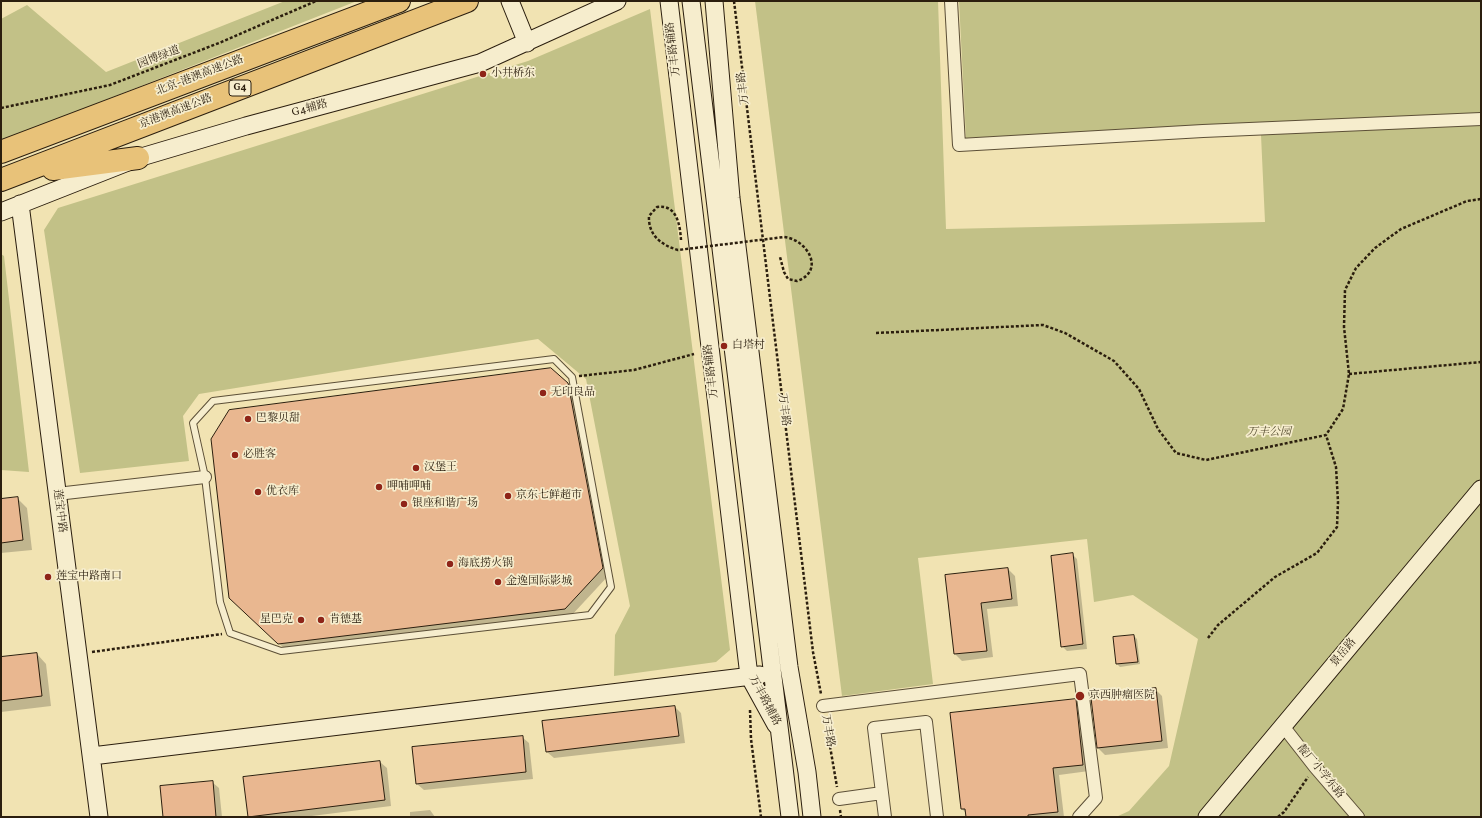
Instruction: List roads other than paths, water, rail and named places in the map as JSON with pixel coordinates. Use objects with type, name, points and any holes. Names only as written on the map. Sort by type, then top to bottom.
[{"type":"highway","name":"北京-港澳高速公路","points":[[1,152],[398,1]]},
{"type":"highway","name":"京港澳高速公路","points":[[8,177],[465,2]]},
{"type":"highway","points":[[8,177],[138,158]]},
{"type":"street","points":[[510,1],[527,43]]},
{"type":"street","name":"G4辅路","points":[[1,212],[138,158],[246,126],[480,63],[617,1]]},
{"type":"street","name":"万丰路辅路","points":[[669,1],[749,676],[781,733]]},
{"type":"street","points":[[691,1],[774,674],[790,817]]},
{"type":"street","name":"万丰路","points":[[714,1],[731,198],[789,667],[807,772],[812,817]]},
{"type":"street","points":[[951,1],[959,145],[1211,131],[1481,119]]},
{"type":"street","name":"莲宝中路","points":[[20,204],[99,817]]},
{"type":"street","points":[[57,494],[205,477]]},
{"type":"street","name":"景岳路","points":[[1207,817],[1481,489]]},
{"type":"street","points":[[92,756],[774,674]]},
{"type":"street","points":[[823,706],[1080,674],[1096,798],[1079,817]]},
{"type":"street","points":[[885,817],[874,728],[926,722],[937,817]]},
{"type":"street","name":"靛厂小学东路","points":[[1283,726],[1315,767],[1358,817]]},
{"type":"street","points":[[839,799],[882,793]]},
{"type":"lane","points":[[554,359],[572,377],[611,588],[590,615],[281,651],[230,633],[220,602],[205,477],[193,423],[213,401],[554,359]]},
{"type":"place","name":"小井桥东","points":[[483,74]]},
{"type":"place","name":"白塔村","points":[[724,346]]},
{"type":"place","name":"无印良品","points":[[543,393]]},
{"type":"place","name":"巴黎贝甜","points":[[248,419]]},
{"type":"place","name":"必胜客","points":[[235,455]]},
{"type":"place","name":"汉堡王","points":[[416,468]]},
{"type":"place","name":"呷哺呷哺","points":[[379,487]]},
{"type":"place","name":"优衣库","points":[[258,492]]},
{"type":"place","name":"京东七鲜超市","points":[[508,496]]},
{"type":"place","name":"银座和谐广场","points":[[404,504]]},
{"type":"place","name":"海底捞火锅","points":[[450,564]]},
{"type":"place","name":"莲宝中路南口","points":[[48,577]]},
{"type":"place","name":"金逸国际影城","points":[[498,582]]},
{"type":"place","name":"星巴克","points":[[301,620]]},
{"type":"place","name":"肯德基","points":[[321,620]]},
{"type":"place","name":"京西肿瘤医院","points":[[1080,696]]},
{"type":"park label","name":"万丰公园","points":[[1269,433]]}]
